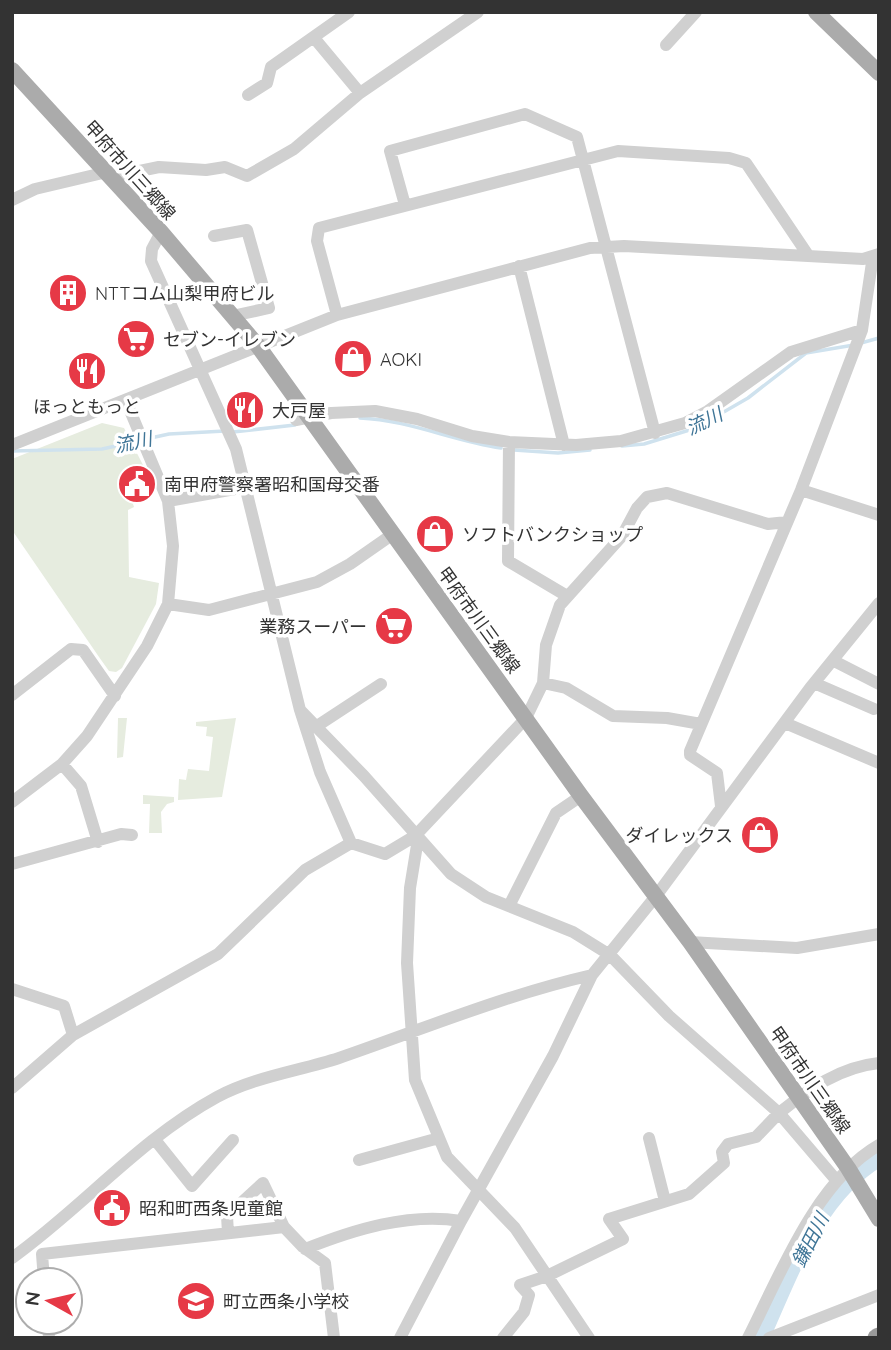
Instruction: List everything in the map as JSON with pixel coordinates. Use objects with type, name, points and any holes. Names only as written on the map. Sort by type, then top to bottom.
[{"type":"main road","points":[[816,12],[879,73]]},
{"type":"main road","name":"甲府市川三郷線","points":[[12,70],[161,232],[258,346],[302,419],[393,534],[581,796],[690,942],[799,1096],[843,1174],[879,1219]]},
{"type":"street","points":[[248,96],[267,83],[271,67],[315,39],[349,12]]},
{"type":"street","points":[[12,200],[35,189],[159,167],[206,170],[225,167],[247,176],[294,149],[360,93],[478,12]]},
{"type":"street","points":[[666,45],[696,12]]},
{"type":"street","points":[[315,39],[360,93]]},
{"type":"street","points":[[405,205],[390,151],[525,114],[577,138],[655,432]]},
{"type":"street","points":[[337,315],[317,241],[319,228],[618,151],[740,159],[751,169],[808,255]]},
{"type":"street","points":[[214,236],[247,230],[270,308],[232,316]]},
{"type":"street","points":[[161,232],[152,249],[151,261],[236,449],[300,710],[320,772],[351,843]]},
{"type":"street","points":[[12,444],[127,401],[337,315],[605,246],[863,259],[876,255],[861,333],[801,490],[690,755],[717,773],[721,806]]},
{"type":"street","points":[[519,266],[564,445]]},
{"type":"street","points":[[302,419],[331,413],[375,411],[417,419],[472,436],[509,442],[564,445],[621,441],[655,432],[708,411],[791,352],[861,333]]},
{"type":"street","points":[[12,802],[62,764],[87,736],[115,696],[168,604],[173,546],[168,501],[127,401]]},
{"type":"street","points":[[509,442],[508,561],[567,596]]},
{"type":"street","points":[[168,501],[246,487]]},
{"type":"street","points":[[801,490],[879,515]]},
{"type":"street","points":[[12,1088],[73,1035],[218,954],[305,870],[351,843],[385,854],[416,837],[526,718],[543,683],[548,637],[567,596],[622,536],[637,508],[656,493],[678,496],[768,524],[787,522]]},
{"type":"street","points":[[168,604],[209,610],[317,582],[350,564],[393,534]]},
{"type":"street","points":[[400,1338],[461,1221],[548,1066],[592,975],[656,896],[814,683],[879,603]]},
{"type":"street","points":[[12,695],[71,649],[83,650],[115,696]]},
{"type":"street","points":[[834,661],[879,684]]},
{"type":"street","points":[[543,683],[566,688],[613,716],[667,718],[701,724]]},
{"type":"street","points":[[814,683],[874,709]]},
{"type":"street","points":[[317,726],[381,684]]},
{"type":"street","points":[[300,710],[451,874],[486,897],[573,933],[610,955],[669,1016],[779,1113],[843,1174]]},
{"type":"street","points":[[785,723],[879,763]]},
{"type":"street","points":[[62,764],[81,786],[98,842]]},
{"type":"street","points":[[509,906],[556,813],[581,796]]},
{"type":"street","points":[[12,864],[121,834],[132,835]]},
{"type":"street","points":[[416,837],[410,888],[407,963],[415,1080],[447,1157],[515,1228],[590,1338]]},
{"type":"street","points":[[690,942],[797,948],[879,934]]},
{"type":"street","points":[[12,1258],[41,1238],[108,1176],[218,1097],[413,1033],[511,995],[592,975]]},
{"type":"street","points":[[12,989],[64,1006],[73,1035]]},
{"type":"street","points":[[503,1338],[524,1312],[529,1294],[520,1284],[547,1276],[623,1239],[609,1219],[689,1194],[724,1163],[722,1152],[728,1144],[756,1137],[799,1096],[855,1065],[879,1063]]},
{"type":"street","points":[[359,1160],[439,1138]]},
{"type":"street","points":[[649,1138],[665,1201]]},
{"type":"street","points":[[156,1140],[192,1186],[233,1140]]},
{"type":"street","points":[[748,1338],[789,1258],[843,1174],[879,1145]]},
{"type":"street","points":[[228,1233],[227,1216],[263,1183],[284,1227],[305,1249],[325,1263],[334,1338]]},
{"type":"street","points":[[305,1249],[352,1230],[440,1217],[461,1221]]},
{"type":"street","points":[[43,1266],[42,1254],[284,1227]]},
{"type":"street","points":[[769,1338],[879,1295]]},
{"type":"shaded area","points":[[102,423],[124,428],[143,465],[123,473],[134,507],[128,510],[129,577],[159,583],[156,604],[122,668],[116,672],[109,671],[12,530],[12,459]]},
{"type":"shaded area","points":[[118,718],[127,718],[123,757],[117,758]]},
{"type":"shaded area","points":[[236,718],[222,797],[178,800],[179,779],[186,780],[188,769],[209,771],[213,737],[206,736],[207,727],[196,726],[196,722]]},
{"type":"shaded area","points":[[143,795],[174,797],[174,802],[167,804],[161,812],[162,833],[149,833],[150,804],[143,804]]},
{"type":"waterway","name":"流川","points":[[861,343],[879,338]]},
{"type":"waterway","name":"流川","points":[[622,446],[644,444],[696,428],[748,398],[806,353],[854,345]]},
{"type":"waterway","name":"流川","points":[[360,418],[396,423],[501,448]]},
{"type":"waterway","name":"流川","points":[[233,432],[295,425]]},
{"type":"waterway","name":"流川","points":[[146,439],[169,434],[225,431]]},
{"type":"waterway","name":"流川","points":[[12,451],[102,449],[139,441]]},
{"type":"waterway","name":"流川","points":[[514,450],[558,453],[590,450]]},
{"type":"waterway","name":"鎌田川","points":[[760,1338],[794,1262],[821,1214],[857,1173],[879,1157]]},
{"type":"place","name":"NTTコム山梨甲府ビル","points":[[68,293]]},
{"type":"place","name":"セブン-イレブン","points":[[136,339]]},
{"type":"place","name":"AOKI","points":[[353,359]]},
{"type":"place","name":"ほっともっと","points":[[87,371]]},
{"type":"place","name":"大戸屋","points":[[245,410]]},
{"type":"place","name":"南甲府警察署昭和国母交番","points":[[137,484]]},
{"type":"place","name":"ソフトバンクショップ","points":[[435,534]]},
{"type":"place","name":"業務スーパー","points":[[394,626]]},
{"type":"place","name":"ダイレックス","points":[[760,835]]},
{"type":"place","name":"昭和町西条児童館","points":[[112,1208]]},
{"type":"place","name":"町立西条小学校","points":[[196,1301]]}]
